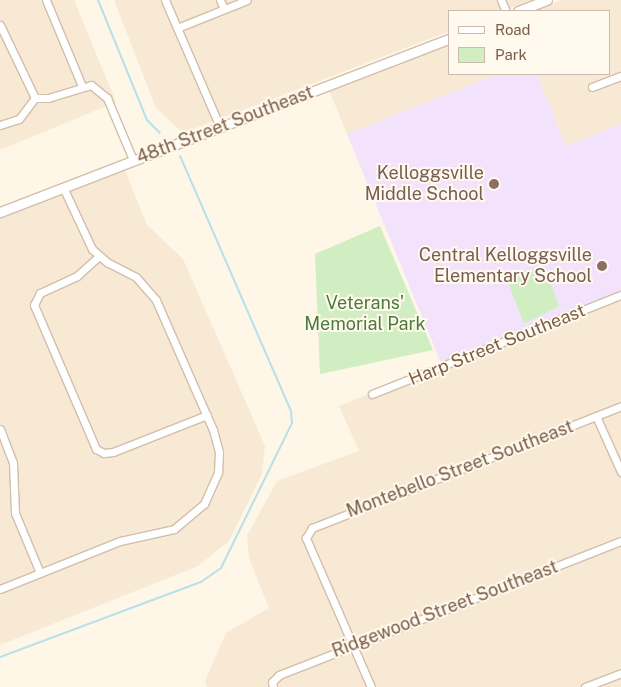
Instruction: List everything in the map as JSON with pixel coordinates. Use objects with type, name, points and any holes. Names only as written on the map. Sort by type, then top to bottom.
[{"type":"street","points":[[46,0],[82,86]]},
{"type":"street","points":[[165,0],[220,127]]},
{"type":"street","points":[[220,0],[224,9]]},
{"type":"street","points":[[177,28],[246,0]]},
{"type":"street","points":[[521,10],[547,0]]},
{"type":"street","points":[[0,25],[35,98]]},
{"type":"street","name":"48th Street Southeast","points":[[0,212],[448,39]]},
{"type":"street","points":[[592,87],[621,76]]},
{"type":"street","points":[[35,98],[48,98],[82,86],[96,87],[107,98],[133,160]]},
{"type":"street","points":[[0,125],[19,119],[35,98]]},
{"type":"street","points":[[0,589],[132,537],[174,529],[204,504],[216,483],[219,452],[207,415],[153,294],[136,277],[99,256],[84,237],[63,187]]},
{"type":"street","points":[[99,256],[77,276],[40,293],[34,305],[95,446],[104,453],[119,450],[207,415]]},
{"type":"street","name":"Harp Street Southeast","points":[[372,394],[621,296]]},
{"type":"street","name":"Montebello Street Southeast","points":[[353,645],[306,538],[312,528],[621,406]]},
{"type":"street","points":[[596,416],[621,472]]},
{"type":"street","points":[[0,429],[13,462],[16,513],[40,573]]},
{"type":"street","name":"Ridgewood Street Southeast","points":[[272,684],[279,675],[621,541]]},
{"type":"street","points":[[353,645],[371,687]]},
{"type":"street","points":[[585,687],[621,673]]},
{"type":"shaded area","points":[[0,0],[74,0],[116,102],[0,150]]},
{"type":"shaded area","points":[[114,0],[531,0],[505,10],[448,10],[448,32],[183,133],[156,108]]},
{"type":"shaded area","points":[[562,0],[621,0],[621,124],[566,146],[537,75],[611,75],[611,10],[536,10]]},
{"type":"shaded area","points":[[448,45],[448,75],[495,75],[347,134],[329,90]]},
{"type":"shaded area","name":"Kelloggsville Middle School","points":[[495,75],[537,75],[566,146],[621,124],[621,292],[441,363],[347,134]]},
{"type":"shaded area","points":[[124,168],[147,225],[183,259],[265,446],[262,474],[229,541],[198,566],[0,645],[0,218]]},
{"type":"shaded area","points":[[621,292],[621,687],[207,687],[205,681],[226,633],[269,608],[249,558],[247,536],[277,481],[359,451],[339,406]]},
{"type":"green space","name":"Veterans' Memorial Park","points":[[380,226],[433,350],[320,374],[315,254]]},
{"type":"green space","points":[[544,266],[559,306],[524,324],[507,280]]},
{"type":"waterway","points":[[98,0],[147,120],[160,133]]},
{"type":"waterway","points":[[0,657],[201,582],[221,568],[292,423],[291,411],[180,156]]},
{"type":"place","name":"Kelloggsville Middle School","points":[[494,184]]},
{"type":"place","name":"Central Kelloggsville Elementary School","points":[[602,266]]}]
